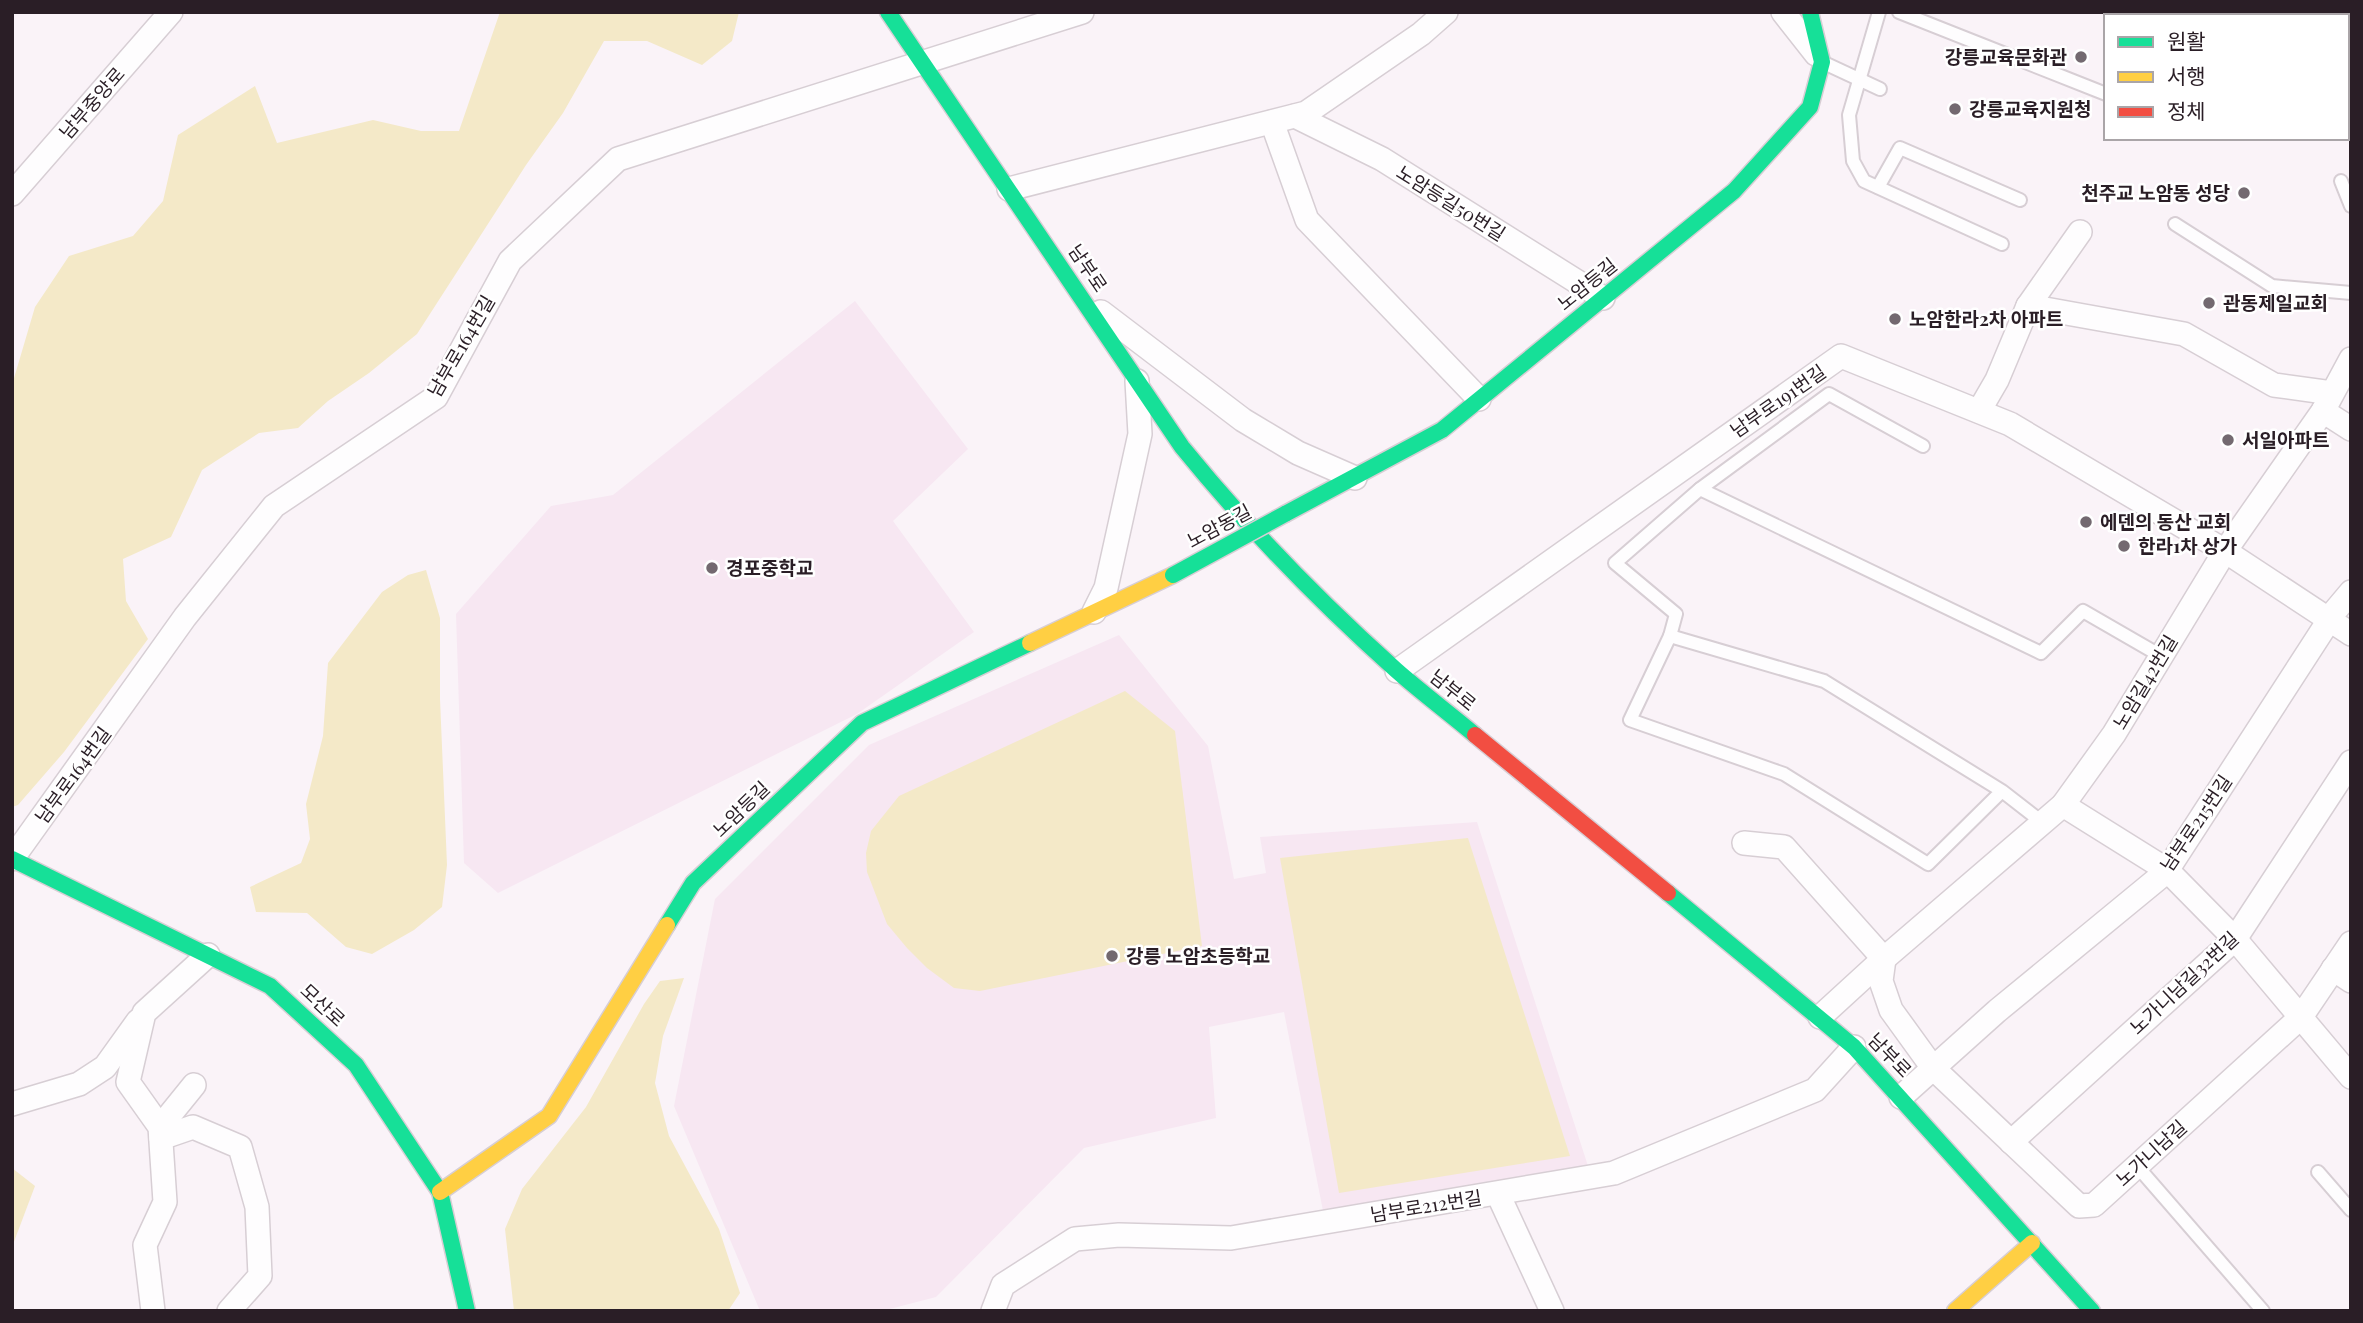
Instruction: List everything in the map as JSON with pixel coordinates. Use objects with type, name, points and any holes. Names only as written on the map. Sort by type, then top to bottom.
[{"type":"street","name":"남부중앙로","points":[[12,194],[172,12]]},
{"type":"street","name":"남부로","points":[[887,12],[1182,447],[1267,547],[1397,671],[1854,1047],[2092,1311]]},
{"type":"street","name":"남부로164번길","points":[[12,859],[185,617],[274,506],[436,397],[510,261],[618,159],[1082,12]]},
{"type":"street","points":[[1009,189],[1306,113],[1421,34],[1446,12]]},
{"type":"street","points":[[1783,12],[1822,62]]},
{"type":"street","name":"노암등길","points":[[1285,514],[1442,430],[1734,191],[1810,107],[1822,62],[1810,12]]},
{"type":"street","name":"노암등길50번길","points":[[1295,116],[1382,159],[1603,298]]},
{"type":"street","points":[[1272,122],[1307,220],[1479,399]]},
{"type":"street","points":[[1979,411],[1997,380],[2028,306],[2080,232]]},
{"type":"street","points":[[1083,298],[1243,420],[1298,453],[1355,478]]},
{"type":"street","points":[[2028,306],[2184,334],[2274,385],[2327,402],[2351,429]]},
{"type":"street","name":"남부로191번길","points":[[1397,671],[1841,356],[2010,424],[2225,551],[2351,634]]},
{"type":"street","name":"노암길42번길","points":[[1820,1017],[2063,805],[2114,734],[2225,551],[2327,402],[2351,359]]},
{"type":"street","points":[[1094,612],[1106,589],[1140,434],[1137,378]]},
{"type":"street","name":"노암동길","points":[[1173,575],[1285,514]]},
{"type":"street","name":"노암등길","points":[[440,1192],[549,1116],[693,883],[862,723],[1173,575]]},
{"type":"street","name":"남부로215번길","points":[[1901,1097],[1997,1011],[2167,870],[2330,618],[2351,592]]},
{"type":"street","name":"노가니남길32번길","points":[[2011,1143],[2235,939],[2351,762]]},
{"type":"street","points":[[2063,805],[2167,870],[2235,939],[2351,1077]]},
{"type":"street","points":[[1744,843],[1784,847],[1884,959],[1881,981],[1891,1010],[1933,1068]]},
{"type":"street","name":"모산로","points":[[12,859],[270,986],[356,1065],[440,1192],[467,1311]]},
{"type":"street","name":"노가니남길","points":[[1933,1068],[2079,1206],[2094,1205],[2301,1017],[2342,975],[2351,943]]},
{"type":"street","points":[[12,1104],[79,1084],[105,1067],[144,1013],[208,955]]},
{"type":"street","points":[[144,1013],[128,1082],[161,1132],[165,1202],[145,1245],[153,1311]]},
{"type":"street","name":"남부로212번길","points":[[993,1311],[1003,1285],[1075,1239],[1119,1235],[1231,1238],[1614,1172],[1815,1090],[1854,1047]]},
{"type":"street","points":[[161,1132],[194,1086]]},
{"type":"street","points":[[161,1132],[193,1127],[240,1147],[257,1207],[260,1276],[229,1311]]},
{"type":"street","points":[[1498,1194],[1552,1311]]},
{"type":"street","points":[[1955,1311],[2032,1243]]},
{"type":"lane","points":[[1879,12],[1849,115],[1853,161],[1864,181],[2002,244]]},
{"type":"lane","points":[[1899,12],[2104,93]]},
{"type":"lane","points":[[1822,62],[1880,89]]},
{"type":"lane","points":[[1878,187],[1900,148],[2020,200]]},
{"type":"lane","points":[[2341,181],[2351,206]]},
{"type":"lane","points":[[2175,224],[2272,286],[2351,293]]},
{"type":"lane","points":[[1923,446],[1829,394],[1700,489],[1615,563],[1676,614],[1670,636],[1630,720],[1784,774],[1928,864],[2002,792]]},
{"type":"lane","points":[[1700,489],[2041,653],[2084,611],[2161,656]]},
{"type":"lane","points":[[1670,636],[1824,681],[2002,792],[2042,822]]},
{"type":"lane","points":[[2137,1166],[2263,1311]]},
{"type":"lane","points":[[2318,1172],[2351,1210]]},
{"type":"shaded area","points":[[500,12],[739,12],[732,41],[702,65],[647,41],[604,41],[563,113],[526,165],[417,334],[369,373],[328,401],[298,428],[259,433],[202,470],[171,537],[123,559],[126,601],[148,639],[64,752],[18,805],[12,807],[12,385],[35,307],[69,256],[133,236],[163,201],[178,135],[255,86],[277,143],[373,120],[421,131],[459,131]]},
{"type":"shaded area","name":"경포중학교","points":[[855,301],[968,449],[893,521],[974,632],[857,714],[498,893],[464,863],[456,614],[551,506],[613,495]]},
{"type":"shaded area","points":[[426,570],[440,618],[440,699],[447,865],[442,907],[414,930],[372,954],[346,947],[307,913],[256,912],[250,887],[301,863],[310,839],[306,804],[323,736],[328,663],[382,592],[408,575]]},
{"type":"shaded area","name":"강릉 노암초등학교","points":[[1119,635],[1208,746],[1234,879],[1266,873],[1260,837],[1477,822],[1588,1166],[1324,1216],[1284,1012],[1209,1027],[1216,1118],[1084,1148],[936,1297],[882,1311],[760,1311],[674,1106],[715,899],[869,745]]},
{"type":"shaded area","points":[[1125,691],[1175,731],[1202,946],[980,991],[954,988],[927,968],[887,924],[867,872],[866,853],[871,831],[899,796]]},
{"type":"shaded area","points":[[1468,838],[1570,1156],[1339,1193],[1280,858]]},
{"type":"shaded area","points":[[684,978],[663,1036],[655,1083],[669,1136],[719,1229],[740,1293],[728,1311],[514,1311],[505,1229],[522,1189],[586,1107],[644,1004],[660,981]]},
{"type":"shaded area","points":[[12,1168],[35,1186],[12,1247]]},
{"type":"traffic: fast","points":[[888,12],[1182,447],[1258,535],[1339,617],[1396,670],[1475,735]]},
{"type":"traffic: fast","points":[[1285,514],[1442,430],[1734,191],[1810,107],[1822,62],[1810,12]]},
{"type":"traffic: fast","points":[[1173,575],[1285,514]]},
{"type":"traffic: fast","points":[[667,925],[693,883],[862,723],[1030,643]]},
{"type":"traffic: fast","points":[[12,859],[270,986],[356,1065],[440,1192],[467,1311]]},
{"type":"traffic: fast","points":[[1668,893],[1854,1047],[2092,1311]]},
{"type":"traffic: slow","points":[[1030,643],[1173,575]]},
{"type":"traffic: slow","points":[[440,1192],[549,1116],[667,925]]},
{"type":"traffic: slow","points":[[1955,1311],[2032,1243]]},
{"type":"traffic: jam","points":[[1475,735],[1668,893]]},
{"type":"place","name":"강릉교육문화관","points":[[2081,57]]},
{"type":"place","name":"강릉교육지원청","points":[[1955,109]]},
{"type":"place","name":"천주교 노암동 성당","points":[[2244,193]]},
{"type":"place","name":"관동제일교회","points":[[2209,303]]},
{"type":"place","name":"노암한라2차 아파트","points":[[1895,319]]},
{"type":"place","name":"서일아파트","points":[[2228,440]]},
{"type":"place","name":"에덴의 동산 교회","points":[[2086,522]]},
{"type":"place","name":"한라1차 상가","points":[[2124,546]]},
{"type":"place","name":"경포중학교","points":[[712,568]]},
{"type":"place","name":"강릉 노암초등학교","points":[[1112,956]]}]
